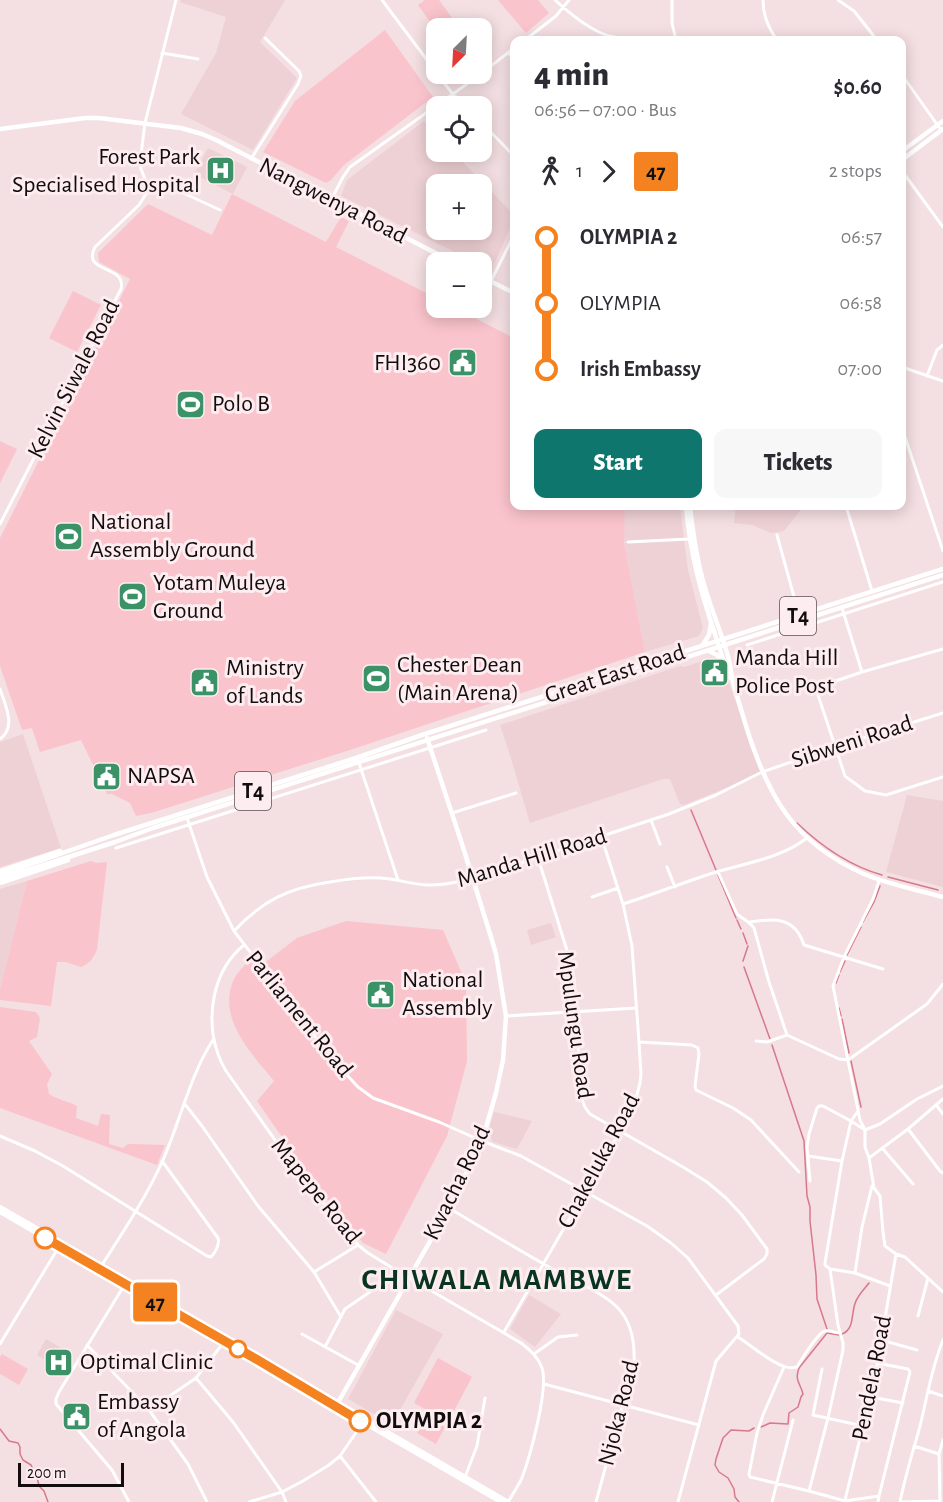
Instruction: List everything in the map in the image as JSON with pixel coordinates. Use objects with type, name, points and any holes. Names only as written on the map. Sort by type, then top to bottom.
[{"type":"main road","name":"Nangwenya Road","points":[[0,129],[85,118],[113,119],[181,128],[202,134],[433,252]]},
{"type":"main road","points":[[906,148],[943,121]]},
{"type":"main road","points":[[906,157],[942,130]]},
{"type":"main road","points":[[492,282],[510,291]]},
{"type":"main road","points":[[687,510],[699,567],[720,633],[720,640]]},
{"type":"main road","points":[[690,510],[695,569],[711,623],[730,664],[732,681]]},
{"type":"main road","name":"Great East Road","points":[[0,877],[77,846],[83,846],[943,568]]},
{"type":"main road","name":"Great East Road","points":[[0,877],[52,867],[98,848],[187,818],[943,575]]},
{"type":"main road","points":[[702,646],[709,635],[711,623]]},
{"type":"main road","points":[[720,633],[729,638]]},
{"type":"main road","points":[[722,646],[727,669],[762,772],[778,803],[794,824],[823,851],[867,875],[943,897]]},
{"type":"main road","points":[[709,651],[717,655],[727,669]]},
{"type":"main road","name":"Kwacha Road","points":[[336,1404],[449,1208],[482,1141],[503,1060],[506,1016],[496,954],[426,734]]},
{"type":"main road","points":[[0,1210],[501,1502]]},
{"type":"main road","points":[[364,1421],[508,1502]]},
{"type":"street","points":[[176,0],[145,123],[140,162],[147,190],[166,184],[220,210]]},
{"type":"street","points":[[382,0],[426,58]]},
{"type":"street","points":[[555,0],[583,23],[613,36]]},
{"type":"street","points":[[530,36],[563,8],[569,0]]},
{"type":"street","points":[[672,0],[672,23],[675,36]]},
{"type":"street","points":[[763,0],[767,25],[774,36]]},
{"type":"street","points":[[838,0],[860,17],[874,36]]},
{"type":"street","points":[[251,159],[301,76],[299,71],[265,38]]},
{"type":"street","points":[[162,53],[198,59]]},
{"type":"street","points":[[492,65],[508,53]]},
{"type":"street","points":[[906,81],[942,130]]},
{"type":"street","points":[[445,84],[455,96]]},
{"type":"street","points":[[331,200],[350,167],[465,84]]},
{"type":"street","points":[[492,133],[510,152]]},
{"type":"street","points":[[906,176],[943,227]]},
{"type":"street","name":"Kelvin Siwale Road","points":[[0,524],[122,284],[117,275],[94,262],[93,251],[142,202],[147,190]]},
{"type":"street","points":[[492,279],[510,243]]},
{"type":"street","points":[[927,376],[937,350],[943,345]]},
{"type":"street","points":[[906,368],[943,381]]},
{"type":"street","points":[[906,440],[943,551]]},
{"type":"street","points":[[847,510],[874,598]]},
{"type":"street","points":[[777,535],[799,615]]},
{"type":"street","points":[[628,542],[692,539]]},
{"type":"street","points":[[747,645],[943,582]]},
{"type":"street","points":[[842,608],[862,672]]},
{"type":"street","points":[[943,649],[862,672],[821,686],[817,692],[845,776],[865,791],[886,795],[943,777]]},
{"type":"street","points":[[0,689],[10,719],[7,732],[0,739]]},
{"type":"street","name":"Sibweni Road","points":[[762,772],[943,713]]},
{"type":"street","points":[[116,848],[486,730]]},
{"type":"street","points":[[359,763],[398,880]]},
{"type":"street","name":"Manda Hill Road","points":[[234,931],[255,910],[294,889],[311,884],[348,879],[382,878],[427,885],[451,884],[472,879],[651,820],[716,795],[762,772]]},
{"type":"street","points":[[452,813],[516,793]]},
{"type":"street","name":"Parliament Road","points":[[187,818],[207,877],[234,931],[334,1061],[358,1087],[373,1098],[521,1156],[647,1226],[688,1258],[738,1326],[737,1336]]},
{"type":"street","points":[[651,820],[660,844]]},
{"type":"street","name":"Chakeluka Road","points":[[504,1332],[620,1131],[635,1102],[640,1083],[632,946],[623,904],[602,836]]},
{"type":"street","points":[[623,904],[718,872],[763,860],[798,845],[807,838]]},
{"type":"street","name":"Mpulungu Road","points":[[538,858],[571,963],[582,1103],[590,1114],[708,1182],[741,1215],[767,1249],[764,1259],[716,1295]]},
{"type":"street","points":[[667,867],[675,887]]},
{"type":"street","points":[[718,872],[737,914],[750,922],[754,928],[787,1035]]},
{"type":"street","points":[[880,879],[832,986],[860,1120],[865,1130],[865,1147],[874,1188],[880,1196],[885,1246],[905,1257],[943,1292]]},
{"type":"street","points":[[592,897],[618,888]]},
{"type":"street","points":[[750,922],[770,919],[783,922],[794,927],[800,934],[804,945],[883,969]]},
{"type":"street","name":"Mapepe Road","points":[[244,945],[235,952],[226,965],[215,993],[212,1026],[218,1056],[233,1081],[292,1164],[358,1245],[409,1278],[504,1332],[534,1354]]},
{"type":"street","points":[[756,1041],[767,1042],[787,1035],[839,1059],[848,1060],[927,1004],[943,984]]},
{"type":"street","points":[[506,1016],[636,1008]]},
{"type":"street","points":[[101,1268],[162,1161],[184,1103],[213,1039]]},
{"type":"street","points":[[639,1042],[692,1045],[698,1048],[696,1090],[733,1108],[751,1120],[799,1172]]},
{"type":"street","points":[[865,1130],[880,1124],[943,1086]]},
{"type":"street","points":[[869,1158],[943,1099]]},
{"type":"street","points":[[184,1103],[258,1206],[314,1272],[341,1317]]},
{"type":"street","points":[[936,1105],[943,1114]]},
{"type":"street","points":[[810,1181],[807,1147],[819,1106],[823,1106],[865,1130]]},
{"type":"street","points":[[858,1111],[851,1121],[842,1161],[825,1263],[827,1268],[855,1273],[890,1286]]},
{"type":"street","points":[[908,1129],[943,1173]]},
{"type":"street","points":[[0,1136],[63,1166],[207,1256],[213,1256],[219,1244],[218,1238],[162,1161]]},
{"type":"street","points":[[882,1148],[913,1184]]},
{"type":"street","points":[[808,1156],[842,1161]]},
{"type":"street","points":[[855,1273],[862,1227],[873,1183]]},
{"type":"street","name":"Njoka Road","points":[[449,1208],[543,1264],[603,1296],[617,1307],[626,1319],[632,1331],[635,1347],[634,1363],[596,1502]]},
{"type":"street","points":[[0,1344],[61,1245]]},
{"type":"street","points":[[314,1272],[358,1245]]},
{"type":"street","name":"Pendela Road","points":[[845,1501],[871,1397],[896,1254]]},
{"type":"street","points":[[809,1491],[843,1350],[830,1269]]},
{"type":"street","points":[[325,1347],[345,1309],[399,1272]]},
{"type":"street","points":[[918,1316],[928,1278]]},
{"type":"street","points":[[125,1283],[59,1392],[56,1404],[112,1470],[129,1502]]},
{"type":"street","points":[[678,1502],[716,1361],[737,1336],[784,1367],[797,1367],[817,1337],[823,1332],[840,1333]]},
{"type":"street","points":[[302,1334],[358,1365]]},
{"type":"street","points":[[508,1502],[522,1477],[543,1396],[542,1368],[534,1354],[558,1337],[577,1335]]},
{"type":"street","points":[[148,1410],[196,1378],[226,1340]]},
{"type":"street","points":[[881,1340],[916,1350]]},
{"type":"street","points":[[943,1340],[935,1359],[900,1502],[940,1501],[939,1454],[943,1440]]},
{"type":"street","points":[[87,1345],[148,1410],[188,1464],[207,1502]]},
{"type":"street","points":[[877,1363],[909,1370],[878,1502]]},
{"type":"street","points":[[784,1367],[757,1433],[750,1477],[845,1501],[879,1496]]},
{"type":"street","points":[[822,1369],[813,1415],[863,1426]]},
{"type":"street","points":[[196,1378],[232,1422],[282,1492],[286,1502]]},
{"type":"street","points":[[544,1384],[699,1425]]},
{"type":"street","points":[[927,1391],[943,1396]]},
{"type":"street","points":[[871,1397],[903,1403]]},
{"type":"street","points":[[465,1476],[477,1446],[485,1398]]},
{"type":"street","points":[[772,1502],[793,1420]]},
{"type":"street","points":[[249,1502],[282,1492],[329,1465],[340,1456],[364,1421]]},
{"type":"street","points":[[914,1446],[939,1454]]},
{"type":"street","points":[[340,1456],[376,1502]]},
{"type":"shaded area","points":[[181,0],[285,0],[260,42],[297,78],[253,150],[181,114],[216,53],[226,17],[180,2]]},
{"type":"shaded area","points":[[425,0],[439,0],[452,18],[427,18],[418,5]]},
{"type":"shaded area","points":[[498,0],[538,0],[549,13],[526,33]]},
{"type":"shaded area","points":[[385,30],[432,96],[426,96],[426,102],[344,165],[326,183],[263,152],[295,101]]},
{"type":"shaded area","points":[[424,121],[426,123],[426,162],[463,162],[474,174],[426,174],[426,238],[341,196],[347,180]]},
{"type":"shaded area","name":"Forest Park Specialised Hospital","points":[[208,148],[247,167],[233,194],[194,174]]},
{"type":"shaded area","points":[[492,192],[510,211],[510,229],[492,269],[492,252],[455,252],[430,240],[492,240]]},
{"type":"shaded area","points":[[232,194],[326,242],[341,217],[349,221],[336,247],[426,293],[426,318],[475,318],[510,336],[510,510],[625,510],[624,543],[645,652],[353,749],[136,816],[130,803],[112,794],[107,794],[81,740],[40,752],[32,728],[22,730],[0,666],[0,538],[130,279],[99,262],[98,253],[148,204],[212,235]]},
{"type":"shaded area","points":[[73,291],[101,305],[77,352],[49,338]]},
{"type":"shaded area","points":[[0,441],[17,449],[0,483]]},
{"type":"shaded area","points":[[625,510],[680,510],[684,539],[623,542]]},
{"type":"shaded area","points":[[736,510],[801,510],[784,531],[771,533],[752,525],[734,523]]},
{"type":"shaded area","points":[[684,540],[688,570],[703,628],[699,636],[645,652],[624,543]]},
{"type":"shaded area","points":[[703,661],[707,662],[713,677],[729,683],[761,773],[684,805],[680,804],[670,779],[663,779],[530,823],[500,725],[680,666],[684,667]]},
{"type":"shaded area","points":[[23,734],[61,848],[0,867],[0,742]]},
{"type":"shaded area","points":[[907,795],[943,801],[943,887],[886,872]]},
{"type":"shaded area","points":[[91,861],[107,862],[97,949],[93,958],[81,967],[66,962],[57,962],[51,1006],[0,1000],[0,990],[27,881]]},
{"type":"shaded area","points":[[27,881],[0,990],[0,889]]},
{"type":"shaded area","points":[[346,921],[443,930],[466,983],[467,1061],[447,1136],[386,1254],[363,1243],[316,1186],[257,1101],[274,1081],[239,1034],[230,1008],[230,993],[234,979],[255,954],[263,964],[297,938]]},
{"type":"shaded area","points":[[551,923],[556,937],[531,945],[527,930]]},
{"type":"shaded area","points":[[0,1007],[36,1012],[40,1018],[37,1037],[29,1041],[52,1074],[47,1084],[49,1094],[77,1106],[76,1118],[98,1126],[101,1114],[110,1115],[109,1144],[123,1148],[128,1144],[165,1145],[157,1165],[0,1108]]},
{"type":"shaded area","points":[[494,1112],[532,1121],[517,1149],[493,1142],[488,1133]]},
{"type":"shaded area","points":[[529,1295],[561,1314],[535,1347],[510,1329]]},
{"type":"shaded area","points":[[396,1310],[443,1334],[392,1424],[348,1399]]},
{"type":"shaded area","name":"Optimal Clinic","points":[[46,1339],[73,1355],[63,1371],[37,1355]]},
{"type":"shaded area","points":[[2,1354],[28,1369],[19,1385],[0,1374]]},
{"type":"shaded area","points":[[438,1358],[472,1377],[448,1422],[414,1403]]},
{"type":"shaded area","points":[[426,1417],[445,1427],[436,1444],[417,1433]]},
{"type":"waterway","points":[[691,810],[716,870]]},
{"type":"waterway","points":[[797,823],[837,854],[882,875]]},
{"type":"waterway","points":[[718,875],[736,918]]},
{"type":"waterway","points":[[888,877],[938,890]]},
{"type":"waterway","points":[[863,922],[880,886]]},
{"type":"waterway","points":[[737,920],[741,929]]},
{"type":"waterway","points":[[847,955],[861,927]]},
{"type":"waterway","points":[[743,933],[747,944]]},
{"type":"waterway","points":[[743,961],[748,946]]},
{"type":"waterway","points":[[840,972],[845,961]]},
{"type":"waterway","points":[[744,967],[770,1039]]},
{"type":"waterway","points":[[836,983],[839,975]]},
{"type":"waterway","points":[[839,1008],[841,1016]]},
{"type":"waterway","points":[[842,1019],[849,1053]]},
{"type":"waterway","points":[[772,1045],[804,1141],[817,1299],[827,1329]]},
{"type":"waterway","points":[[851,1061],[861,1107]]},
{"type":"waterway","points":[[842,1334],[849,1328],[855,1303],[869,1283]]},
{"type":"waterway","points":[[761,1427],[770,1423],[788,1424],[789,1413],[798,1407],[803,1394],[798,1379],[799,1368],[827,1333],[839,1335]]},
{"type":"waterway","points":[[739,1502],[728,1478],[719,1472],[715,1465],[716,1459],[723,1438],[731,1430],[749,1431],[754,1428]]},
{"type":"waterway","points":[[0,1429],[9,1441],[18,1443],[23,1460],[31,1465],[48,1502]]},
{"type":"bus line","name":"47","points":[[45,1238],[360,1421]]},
{"type":"place","name":"Forest Park Specialised Hospital","points":[[221,171]]},
{"type":"place","name":"FHI360","points":[[462,363]]},
{"type":"place","name":"Polo B","points":[[191,404]]},
{"type":"place","name":"National Assembly Ground","points":[[69,536]]},
{"type":"place","name":"Yotam Muleya Ground","points":[[132,597]]},
{"type":"place","name":"Manda Hill Police Post","points":[[714,672]]},
{"type":"place","name":"Chester Dean (Main Arena)","points":[[376,679]]},
{"type":"place","name":"Ministry of Lands","points":[[205,682]]},
{"type":"place","name":"NAPSA","points":[[106,776]]},
{"type":"place","name":"National Assembly","points":[[381,994]]},
{"type":"place","name":"Optimal Clinic","points":[[59,1362]]},
{"type":"place","name":"Embassy of Angola","points":[[76,1416]]},
{"type":"place","name":"OLYMPIA 2","points":[[360,1421]]},
{"type":"district","name":"CHIWALA MAMBWE","points":[[497,1280]]}]
